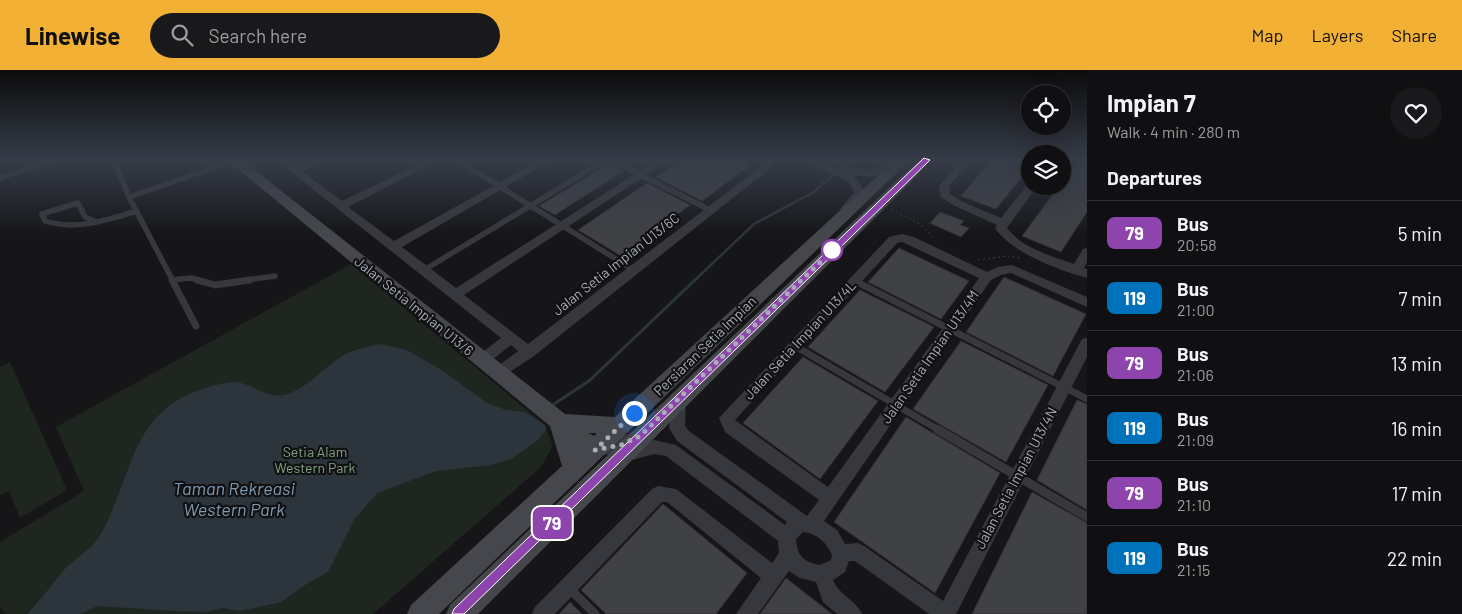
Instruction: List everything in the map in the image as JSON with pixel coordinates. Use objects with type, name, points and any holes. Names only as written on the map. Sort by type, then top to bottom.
[{"type":"street","name":"Jalan Setia Impian U13/6","points":[[265,185],[481,361],[595,450]]},
{"type":"street","points":[[315,185],[529,352]]},
{"type":"street","points":[[341,206],[383,185]]},
{"type":"street","points":[[456,295],[625,185]]},
{"type":"street","name":"Jalan Setia Impian U13/6C","points":[[498,374],[529,352],[632,269],[742,185]]},
{"type":"street","points":[[840,218],[859,192],[858,185]]},
{"type":"street","name":"Persiaran Setia Impian","points":[[420,614],[875,185]]},
{"type":"street","name":"Persiaran Setia Impian","points":[[459,614],[619,456],[899,185]]},
{"type":"street","points":[[945,185],[944,194],[959,204],[1003,223]]},
{"type":"street","points":[[393,247],[500,186]]},
{"type":"street","points":[[1025,195],[1001,228],[1009,240],[1082,271],[1087,252]]},
{"type":"street","name":"Jalan Setia Impian U13/4L","points":[[830,498],[730,427],[726,422],[727,418],[893,240],[902,238],[987,276]]},
{"type":"street","name":"Jalan Setia Impian U13/4M","points":[[807,525],[830,498],[987,276],[998,271],[1012,270],[1087,302]]},
{"type":"street","points":[[481,361],[511,338]]},
{"type":"street","name":"Jalan Setia Impian U13/4N","points":[[945,614],[1087,343]]},
{"type":"street","points":[[619,456],[654,447],[670,450],[747,508],[788,546],[798,566],[806,571],[822,575],[834,570],[840,559],[840,552],[832,537],[825,531],[807,525],[759,494],[683,436],[677,428],[679,398]]},
{"type":"street","points":[[574,470],[556,420],[621,426]]},
{"type":"street","points":[[595,450],[621,445],[640,436]]},
{"type":"street","points":[[542,614],[658,494],[670,494],[774,576]]},
{"type":"street","points":[[747,508],[759,494]]},
{"type":"street","points":[[746,614],[774,576],[788,546],[793,528],[807,525]]},
{"type":"street","points":[[840,552],[858,552],[945,614]]},
{"type":"street","points":[[822,575],[830,595],[852,614]]},
{"type":"lane","points":[[124,185],[196,326]]},
{"type":"lane","points":[[129,197],[162,185]]},
{"type":"lane","points":[[424,270],[565,185]]},
{"type":"lane","points":[[661,185],[710,210]]},
{"type":"lane","points":[[500,186],[632,269]]},
{"type":"lane","points":[[96,222],[85,217],[78,203],[42,214],[45,221],[63,227],[96,222],[137,211]]},
{"type":"lane","points":[[172,280],[191,278],[214,285],[275,276]]},
{"type":"lane","points":[[855,281],[1087,399]]},
{"type":"lane","points":[[795,346],[1087,518]]},
{"type":"lane","points":[[568,587],[596,614]]},
{"type":"path","points":[[880,204],[911,217],[926,228],[936,242]]},
{"type":"path","points":[[977,261],[1008,256],[1023,259]]},
{"type":"green space","name":"Setia Alam Western Park","points":[[351,264],[545,425],[553,446],[541,467],[373,614],[6,614],[0,607],[0,542],[84,491],[56,427]]},
{"type":"green space","points":[[10,362],[67,490],[20,518],[9,491],[0,495],[0,367]]},
{"type":"water","name":"Taman Rekreasi Western Park","points":[[380,344],[407,350],[443,371],[487,403],[506,410],[525,412],[545,425],[546,430],[537,441],[511,459],[491,465],[436,471],[377,493],[354,520],[328,572],[281,602],[240,611],[223,608],[206,612],[97,606],[80,614],[27,614],[64,570],[99,537],[110,516],[134,453],[144,434],[157,417],[174,402],[197,391],[230,382],[241,383],[269,394],[288,394],[296,391],[344,355]]},
{"type":"building","points":[[573,185],[601,185],[555,215],[539,206]]},
{"type":"building","points":[[643,185],[652,185],[690,205],[621,256],[578,230]]},
{"type":"building","points":[[672,185],[723,185],[702,201]]},
{"type":"building","points":[[970,185],[1015,185],[996,209],[961,196]]},
{"type":"building","points":[[1071,185],[1087,185],[1087,212],[1061,252],[1022,236],[1052,195],[1071,195]]},
{"type":"building","points":[[940,212],[964,221],[960,225],[969,228],[961,237],[930,223]]},
{"type":"building","points":[[899,248],[969,281],[941,319],[868,282]]},
{"type":"building","points":[[1004,277],[1086,314],[1053,376],[966,332]]},
{"type":"building","points":[[860,290],[934,327],[885,392],[808,347]]},
{"type":"building","points":[[961,341],[1048,385],[1006,462],[913,409]]},
{"type":"building","points":[[803,357],[878,401],[820,479],[743,423]]},
{"type":"building","points":[[1077,400],[1087,404],[1087,510],[1037,480]]},
{"type":"building","points":[[906,417],[1000,473],[935,593],[834,522]]},
{"type":"building","points":[[1032,492],[1087,523],[1087,614],[972,614]]},
{"type":"building","points":[[663,504],[747,573],[716,614],[606,614],[581,590]]},
{"type":"building","points":[[786,578],[832,614],[760,614]]},
{"type":"building","points":[[570,602],[582,614],[559,614]]},
{"type":"waterway","points":[[694,281],[754,224],[814,192],[821,185]]},
{"type":"waterway","points":[[551,406],[589,381],[695,280]]},
{"type":"bus line","name":"79","points":[[459,614],[900,185]]},
{"type":"route","points":[[634,413],[595,450],[621,445],[640,436],[837,246],[832,250]]}]
